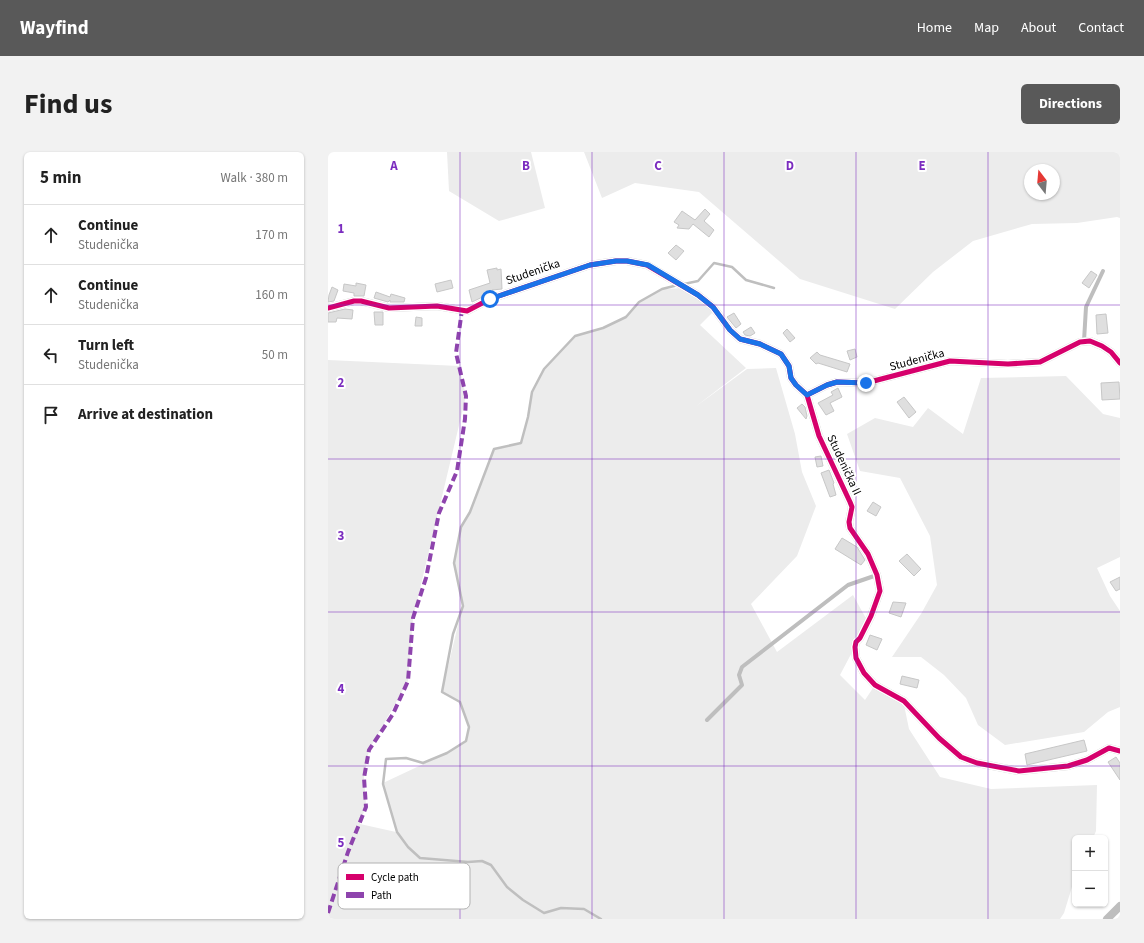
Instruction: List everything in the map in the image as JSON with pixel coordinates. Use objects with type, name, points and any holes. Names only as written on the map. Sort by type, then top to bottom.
[{"type":"street","name":"Studenička","points":[[328,308],[354,301],[361,301],[389,308],[437,306],[467,311],[490,299],[590,265],[627,261],[648,265],[686,288],[713,307],[730,330],[740,339],[760,344],[781,354],[789,366],[791,378],[807,395],[827,385],[837,382],[866,383],[950,361],[1008,364],[1040,362],[1072,345],[1084,342]]},
{"type":"street","points":[[1084,342],[1090,341],[1102,346],[1111,352],[1120,362]]},
{"type":"street","name":"Studenička II","points":[[807,395],[819,436],[852,507],[849,522],[850,528],[868,554],[877,575],[880,591],[871,616],[860,638],[856,642],[855,647],[856,658],[864,673],[875,685],[904,701],[939,738],[961,757],[977,763],[1019,771],[1068,766],[1087,760],[1109,748],[1120,751]]},
{"type":"street","points":[[1107,919],[1120,906]]},
{"type":"lane","points":[[1084,342],[1086,307],[1103,271]]},
{"type":"lane","points":[[707,720],[742,685],[740,675],[742,667],[848,585],[877,575]]},
{"type":"shaded area","points":[[447,152],[531,152],[545,208],[499,221],[449,191]]},
{"type":"shaded area","points":[[584,152],[1120,152],[1120,218],[1117,217],[1077,223],[1032,224],[973,241],[933,272],[895,309],[800,279],[699,192],[635,183],[602,198]]},
{"type":"shaded area","points":[[686,288],[715,310],[700,325],[746,368],[695,407],[747,369],[776,368],[795,434],[802,472],[816,506],[797,556],[751,604],[777,652],[853,595],[868,622],[840,675],[865,700],[875,685],[903,700],[909,729],[940,777],[991,789],[1097,785],[1096,831],[1094,835],[1072,835],[1072,887],[1064,913],[1060,919],[328,919],[328,360],[459,366],[466,396],[413,618],[408,681],[369,750],[364,777],[366,805],[360,824],[396,832],[383,783],[449,752],[466,741],[469,727],[459,702],[442,692],[463,604],[454,566],[461,527],[482,483],[494,450],[521,443],[532,392],[544,369],[575,336],[599,329],[626,317],[639,302],[663,289]]},
{"type":"shaded area","points":[[1066,376],[1103,414],[1120,418],[1120,557],[1097,568],[1110,596],[1120,611],[1120,707],[1108,712],[1084,732],[1005,745],[978,725],[966,698],[944,675],[921,657],[892,657],[921,614],[937,585],[930,536],[900,478],[860,471],[847,434],[875,418],[913,427],[928,408],[963,434],[981,378]]},
{"type":"building","points":[[705,209],[710,214],[704,221],[714,230],[709,237],[693,224],[689,229],[677,228],[679,225],[674,222],[682,211],[695,220]]},
{"type":"building","points":[[676,245],[684,251],[676,260],[668,253]]},
{"type":"building","points":[[497,268],[497,270],[501,269],[502,289],[492,290],[493,292],[472,302],[469,290],[490,283],[487,270]]},
{"type":"building","points":[[1091,271],[1097,275],[1089,288],[1082,283]]},
{"type":"building","points":[[451,280],[453,288],[437,292],[435,284]]},
{"type":"building","points":[[356,283],[366,285],[364,296],[354,296],[354,293],[343,291],[344,284],[356,286]]},
{"type":"building","points":[[332,287],[338,290],[334,301],[328,302],[329,295]]},
{"type":"building","points":[[376,292],[390,297],[391,294],[405,298],[404,302],[390,302],[390,300],[388,302],[374,298]]},
{"type":"building","points":[[345,309],[353,310],[352,319],[337,318],[336,322],[328,322],[328,313]]},
{"type":"building","points":[[374,312],[383,312],[383,325],[375,325]]},
{"type":"building","points":[[734,313],[741,324],[736,328],[727,317]]},
{"type":"building","points":[[1106,314],[1108,333],[1097,334],[1096,315]]},
{"type":"building","points":[[416,317],[422,318],[422,326],[415,326]]},
{"type":"building","points":[[751,327],[755,333],[750,336],[745,335],[743,332]]},
{"type":"building","points":[[787,329],[795,338],[790,342],[783,333]]},
{"type":"building","points":[[855,349],[857,357],[850,360],[847,351]]},
{"type":"building","points":[[817,352],[820,355],[850,364],[847,372],[818,363],[816,364],[810,358]]},
{"type":"building","points":[[1119,382],[1120,399],[1102,400],[1101,383]]},
{"type":"building","points":[[838,388],[842,397],[830,403],[834,411],[826,415],[818,403],[833,395],[831,392]]},
{"type":"building","points":[[904,397],[916,412],[909,418],[897,402]]},
{"type":"building","points":[[802,404],[805,407],[807,416],[806,419],[797,408]]},
{"type":"building","points":[[821,456],[823,466],[817,467],[815,457]]},
{"type":"building","points":[[829,470],[834,483],[836,495],[830,497],[821,473]]},
{"type":"building","points":[[873,502],[881,507],[876,516],[867,511]]},
{"type":"building","points":[[842,538],[857,547],[865,560],[861,565],[835,549]]},
{"type":"building","points":[[907,554],[921,569],[914,576],[899,561]]},
{"type":"building","points":[[1120,577],[1120,589],[1116,591],[1110,582]]},
{"type":"building","points":[[893,602],[906,603],[901,617],[889,613]]},
{"type":"building","points":[[870,635],[882,639],[877,650],[866,645]]},
{"type":"building","points":[[902,676],[919,680],[917,688],[900,684]]},
{"type":"building","points":[[1084,740],[1087,751],[1027,765],[1025,754]]},
{"type":"building","points":[[1116,757],[1120,763],[1120,780],[1108,762]]},
{"type":"waterway","points":[[684,284],[698,281],[714,263],[732,267],[746,280],[774,288]]},
{"type":"waterway","points":[[601,919],[584,909],[561,908],[544,913],[523,900],[507,887],[491,865],[482,861],[468,862],[420,858],[408,847],[397,832],[383,784],[386,759],[406,758],[423,763],[447,753],[466,741],[469,727],[460,702],[442,692],[453,634],[463,606],[454,563],[461,527],[470,512],[494,449],[521,443],[528,417],[532,392],[544,369],[575,336],[603,328],[626,317],[639,302],[662,289],[678,285]]},
{"type":"marked path","points":[[344,863],[366,807],[364,778],[369,750],[393,714],[408,681],[413,618],[426,578],[439,513],[457,471],[465,419],[466,396],[456,353],[462,310]]},
{"type":"marked path","points":[[328,913],[338,882]]},
{"type":"cycle path","points":[[328,308],[354,301],[361,301],[389,308],[437,306],[467,311],[490,299],[590,265],[627,261],[647,265],[698,295],[713,307],[730,330],[740,339],[760,344],[781,354],[789,366],[791,378],[807,395],[827,385],[837,382],[866,383],[950,361],[1008,364],[1040,362],[1080,342],[1090,341],[1102,346],[1111,352],[1120,363]]},
{"type":"cycle path","points":[[807,395],[819,436],[852,507],[849,522],[850,528],[868,554],[877,575],[880,591],[871,616],[860,638],[856,642],[855,647],[856,658],[864,673],[875,685],[904,701],[939,738],[961,757],[977,763],[1019,771],[1068,766],[1087,760],[1109,748],[1120,751]]},
{"type":"route","points":[[490,299],[590,265],[616,261],[627,261],[648,265],[698,295],[713,307],[730,330],[740,339],[760,344],[781,354],[789,366],[791,378],[807,395],[827,385],[837,382],[866,383]]}]
